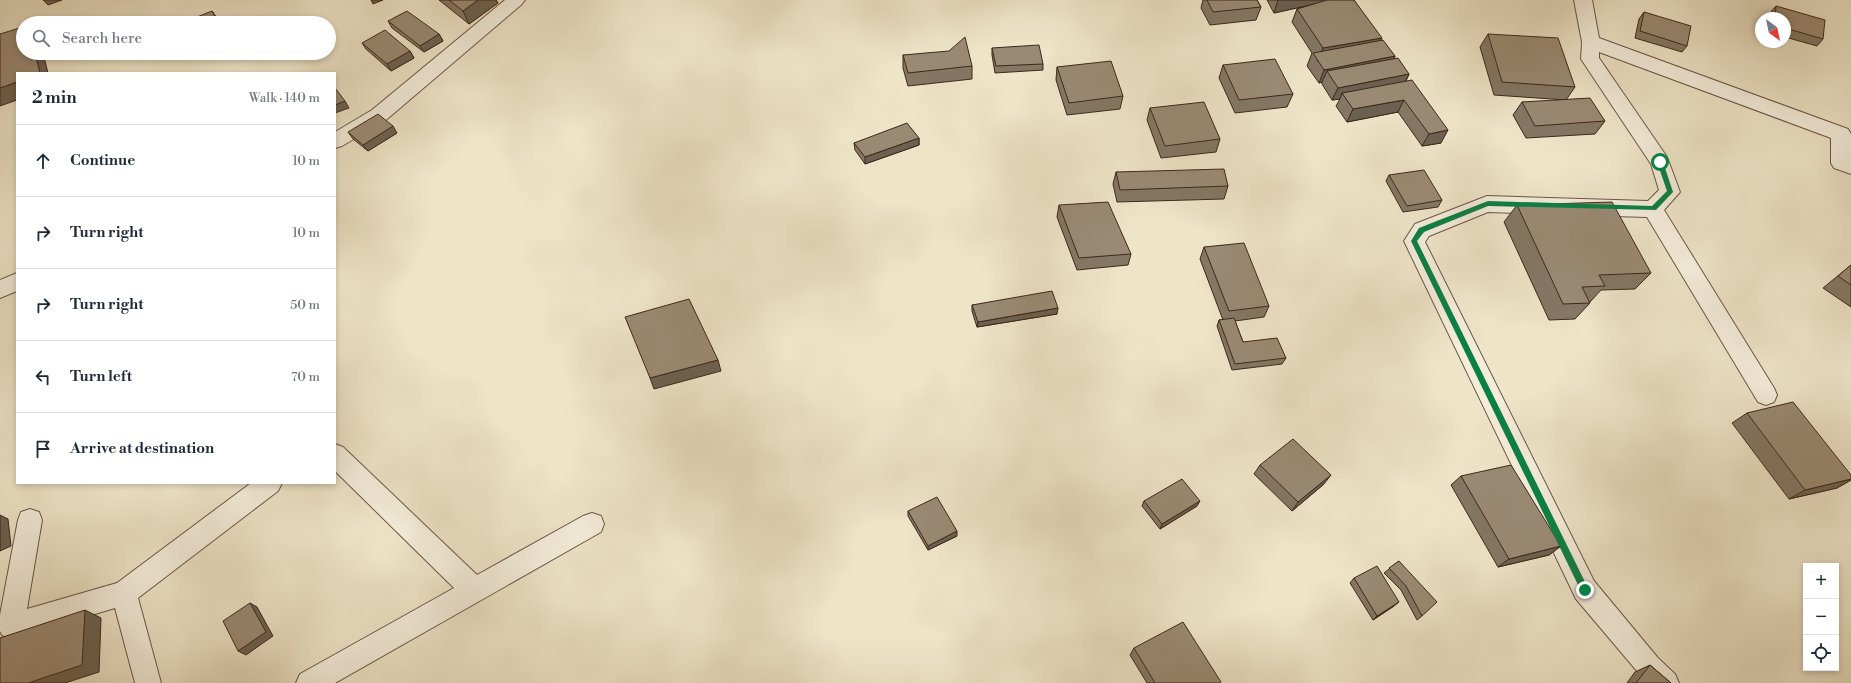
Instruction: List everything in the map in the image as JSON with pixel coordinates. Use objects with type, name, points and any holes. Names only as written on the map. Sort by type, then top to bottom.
[{"type":"street","points":[[336,140],[379,115],[516,0]]},
{"type":"street","points":[[1583,0],[1591,42],[1590,59],[1660,162],[1670,192],[1653,209],[1488,204],[1422,230],[1414,241],[1585,590],[1649,667],[1666,683]]},
{"type":"street","points":[[1591,42],[1841,134],[1841,163],[1851,167]]},
{"type":"street","points":[[1653,209],[1766,395]]},
{"type":"street","points":[[0,289],[16,282]]},
{"type":"street","points":[[336,456],[474,590]]},
{"type":"street","points":[[30,520],[11,626],[124,593],[269,484]]},
{"type":"street","points":[[309,683],[592,524]]},
{"type":"street","points":[[124,593],[148,683]]},
{"type":"building","points":[[449,0],[478,0],[463,11]]},
{"type":"building","points":[[1207,0],[1257,0],[1261,7],[1213,12]]},
{"type":"building","points":[[1327,0],[1354,0],[1382,38],[1323,48],[1297,9]]},
{"type":"building","points":[[1776,6],[1825,20],[1823,39],[1791,30],[1791,12],[1776,12]]},
{"type":"building","points":[[212,11],[215,16],[200,16]]},
{"type":"building","points":[[407,11],[439,34],[420,46],[388,21]]},
{"type":"building","points":[[1644,12],[1691,26],[1687,46],[1640,31]]},
{"type":"building","points":[[16,29],[16,60],[37,60],[40,72],[16,72],[16,82],[0,88],[0,34]]},
{"type":"building","points":[[385,30],[410,51],[387,64],[362,43]]},
{"type":"building","points":[[1488,34],[1558,38],[1575,87],[1502,82]]},
{"type":"building","points":[[965,37],[972,66],[908,73],[903,55],[949,51]]},
{"type":"building","points":[[1383,40],[1395,56],[1324,70],[1313,53]]},
{"type":"building","points":[[1039,45],[1043,64],[996,66],[992,48]]},
{"type":"building","points":[[1398,58],[1409,74],[1338,88],[1327,71]]},
{"type":"building","points":[[1275,59],[1293,94],[1239,100],[1223,65]]},
{"type":"building","points":[[1111,61],[1123,96],[1069,103],[1057,67]]},
{"type":"building","points":[[1412,80],[1448,130],[1429,134],[1404,100],[1353,109],[1342,93]]},
{"type":"building","points":[[336,89],[345,101],[336,105]]},
{"type":"building","points":[[1590,98],[1605,121],[1535,126],[1522,102]]},
{"type":"building","points":[[1204,102],[1220,139],[1165,146],[1150,108]]},
{"type":"building","points":[[378,114],[393,126],[363,145],[348,132]]},
{"type":"building","points":[[907,123],[919,138],[865,157],[854,143]]},
{"type":"building","points":[[1224,169],[1228,186],[1120,190],[1116,172]]},
{"type":"building","points":[[1424,170],[1442,200],[1407,206],[1389,175]]},
{"type":"building","points":[[1108,202],[1131,254],[1079,258],[1059,205]]},
{"type":"building","points":[[1612,202],[1651,273],[1599,275],[1605,286],[1582,287],[1590,303],[1563,304],[1517,205]]},
{"type":"building","points":[[1244,243],[1269,306],[1229,311],[1204,247]]},
{"type":"building","points":[[1851,265],[1851,285],[1838,276]]},
{"type":"building","points":[[1052,291],[1058,308],[978,322],[972,305]]},
{"type":"building","points":[[689,299],[718,360],[650,378],[625,317]]},
{"type":"building","points":[[1234,318],[1243,342],[1277,338],[1286,358],[1235,364],[1219,320]]},
{"type":"building","points":[[1793,402],[1851,475],[1851,479],[1805,490],[1747,413]]},
{"type":"building","points":[[1293,439],[1331,475],[1298,502],[1260,465]]},
{"type":"building","points":[[1511,465],[1561,546],[1509,559],[1461,476]]},
{"type":"building","points":[[1182,479],[1200,501],[1162,524],[1144,501]]},
{"type":"building","points":[[937,497],[957,531],[928,546],[908,511]]},
{"type":"building","points":[[1399,561],[1437,602],[1422,616],[1406,586],[1389,568]]},
{"type":"building","points":[[1377,566],[1399,602],[1377,616],[1354,578]]},
{"type":"building","points":[[250,603],[266,632],[238,651],[223,621]]},
{"type":"building","points":[[85,610],[82,665],[28,683],[0,683],[0,638]]},
{"type":"building","points":[[1183,622],[1221,682],[1155,683],[1134,648]]},
{"type":"building","points":[[1650,665],[1671,683],[1636,683]]},
{"type":"route","points":[[1585,590],[1414,241],[1422,230],[1488,204],[1653,209],[1670,192],[1660,162]]}]
